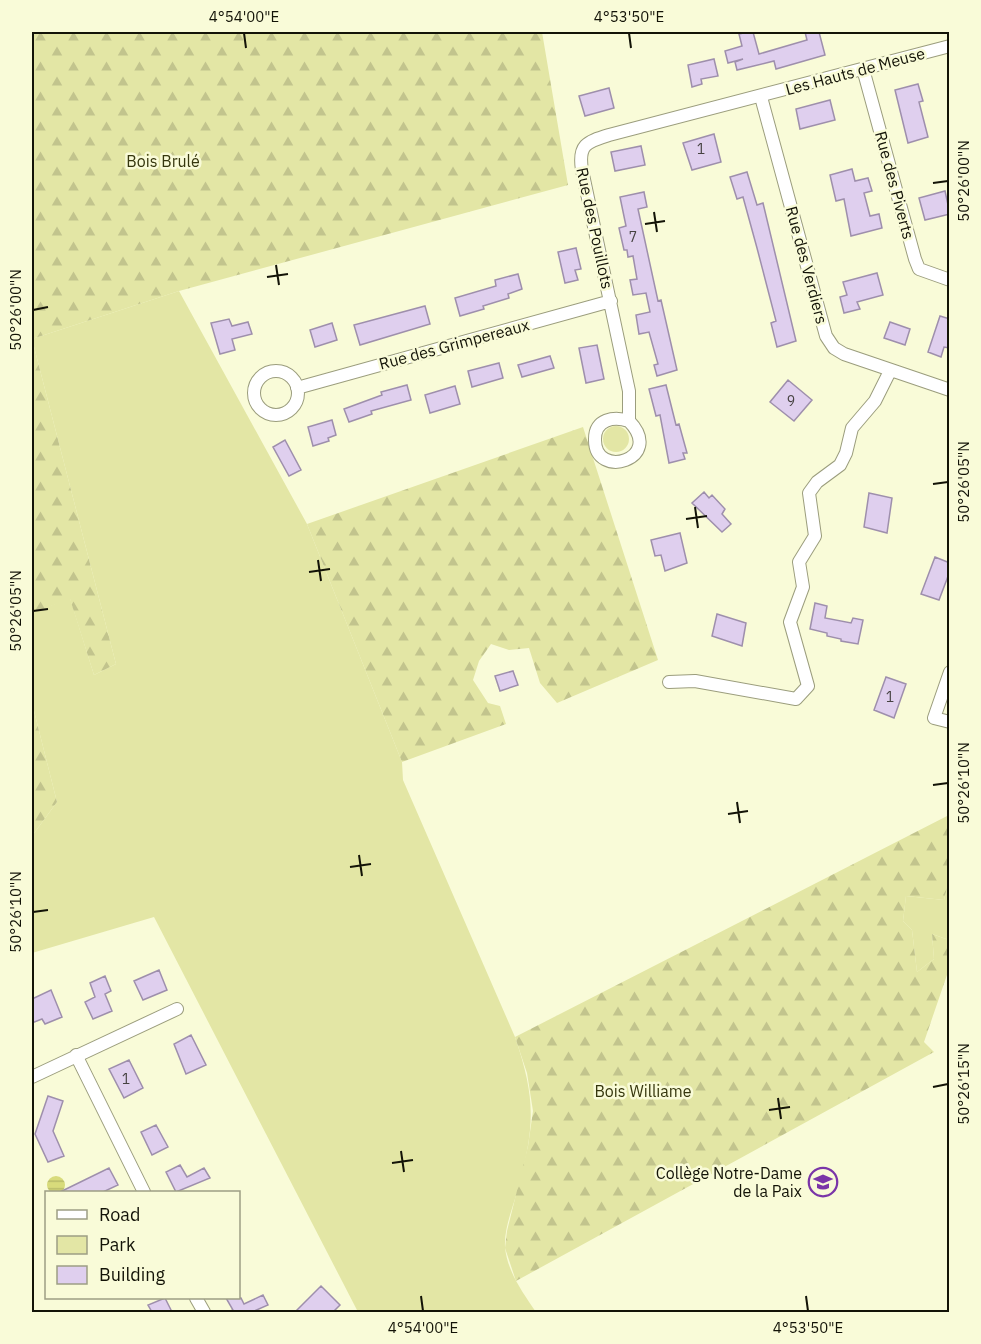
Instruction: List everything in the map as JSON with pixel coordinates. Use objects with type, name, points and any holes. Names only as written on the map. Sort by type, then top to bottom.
[{"type":"street","name":"Les Hauts de Meuse","points":[[761,97],[950,46]]},
{"type":"street","name":"Rue des Piverts","points":[[864,69],[919,269],[950,280]]},
{"type":"street","name":"Rue des Pouillots","points":[[629,421],[629,391],[580,154],[584,147],[592,141],[609,135],[761,97]]},
{"type":"street","name":"Rue des Verdiers","points":[[761,97],[826,336],[834,348],[844,354],[950,390]]},
{"type":"street","name":"Rue des Grimpereaux","points":[[297,388],[611,301]]},
{"type":"street","points":[[669,682],[695,681],[796,699],[808,686],[790,622],[803,587],[799,562],[815,536],[809,493],[817,482],[840,465],[846,453],[852,428],[875,401],[890,371]]},
{"type":"street","points":[[950,672],[934,718],[950,722]]},
{"type":"street","points":[[32,1077],[177,1009]]},
{"type":"street","points":[[76,1055],[144,1191]]},
{"type":"green space","name":"Bois Brulé","points":[[32,32],[542,32],[568,185],[179,291],[32,339]]},
{"type":"green space","points":[[179,291],[307,524],[402,762],[403,780],[515,1037],[527,1078],[531,1113],[528,1147],[507,1225],[505,1247],[512,1273],[536,1312],[358,1312],[154,917],[32,953],[32,836],[57,802],[32,703],[32,613],[70,598],[94,675],[116,664],[32,339]]},
{"type":"green space","points":[[32,339],[116,664],[94,675],[70,599],[32,613]]},
{"type":"green space","points":[[616,426],[625,430],[629,439],[625,448],[616,452],[607,448],[603,439],[607,430]]},
{"type":"green space","points":[[583,427],[658,660],[557,703],[540,683],[529,648],[509,650],[491,644],[479,661],[473,680],[488,703],[500,706],[506,724],[402,762],[307,524]]},
{"type":"green space","points":[[32,703],[57,802],[32,836]]},
{"type":"green space","name":"Bois Williame","points":[[949,815],[949,880],[944,900],[906,896],[903,921],[912,930],[917,972],[934,959],[932,934],[949,940],[949,969],[924,1042],[934,1052],[516,1281],[505,1248],[528,1146],[533,1111],[527,1073],[515,1037]]},
{"type":"green space","points":[[949,880],[949,940],[932,934],[934,959],[917,972],[912,930],[903,921],[906,896],[944,900]]},
{"type":"shaded area","points":[[56,1176],[64,1182],[62,1191],[50,1191],[47,1185],[50,1179]]},
{"type":"building","points":[[753,32],[759,54],[807,40],[805,32],[819,32],[825,55],[776,69],[774,61],[737,70],[735,62],[743,59],[728,63],[725,51],[742,46],[739,34]]},
{"type":"building","points":[[714,59],[718,76],[701,79],[702,84],[692,87],[688,65]]},
{"type":"building","points":[[918,84],[923,101],[919,102],[928,137],[908,143],[895,90]]},
{"type":"building","points":[[609,88],[614,108],[585,116],[579,96]]},
{"type":"building","points":[[830,100],[835,120],[800,129],[796,109]]},
{"type":"building","points":[[714,134],[721,162],[692,170],[683,143]]},
{"type":"building","points":[[641,146],[645,165],[615,171],[611,152]]},
{"type":"building","points":[[852,169],[855,181],[868,178],[872,191],[864,193],[870,216],[879,214],[882,228],[851,236],[844,199],[836,201],[830,175]]},
{"type":"building","points":[[747,172],[757,205],[763,203],[796,341],[777,347],[771,323],[776,321],[743,197],[737,199],[730,177]]},
{"type":"building","points":[[945,191],[950,214],[925,220],[919,198]]},
{"type":"building","points":[[644,192],[647,207],[638,209],[658,301],[661,300],[677,370],[657,376],[654,365],[658,364],[649,332],[639,334],[636,315],[650,312],[646,293],[633,295],[630,280],[637,279],[633,256],[628,257],[627,250],[624,250],[619,228],[626,226],[620,197]]},
{"type":"building","points":[[576,248],[581,269],[575,270],[578,280],[565,283],[558,252]]},
{"type":"building","points":[[877,273],[883,295],[857,302],[860,309],[844,313],[840,297],[847,295],[843,282]]},
{"type":"building","points":[[518,274],[522,289],[508,294],[509,298],[483,306],[484,309],[460,316],[455,298],[496,286],[495,280]]},
{"type":"building","points":[[425,306],[430,324],[360,345],[354,325]]},
{"type":"building","points":[[940,316],[950,319],[950,348],[944,347],[941,357],[928,352]]},
{"type":"building","points":[[229,319],[232,326],[248,322],[252,334],[232,339],[235,350],[220,354],[211,323]]},
{"type":"building","points":[[890,322],[910,329],[905,345],[884,338]]},
{"type":"building","points":[[332,323],[337,340],[315,347],[310,330]]},
{"type":"building","points":[[597,345],[604,379],[586,383],[579,348]]},
{"type":"building","points":[[550,356],[554,368],[522,377],[518,365]]},
{"type":"building","points":[[499,363],[503,378],[472,387],[468,371]]},
{"type":"building","points":[[788,380],[812,400],[794,421],[770,402]]},
{"type":"building","points":[[407,385],[411,400],[371,411],[372,414],[349,422],[344,409],[382,395],[381,392]]},
{"type":"building","points":[[666,385],[676,425],[679,424],[687,453],[683,453],[685,459],[669,463],[660,415],[656,416],[649,389]]},
{"type":"building","points":[[455,386],[460,404],[430,413],[425,395]]},
{"type":"building","points":[[332,420],[336,435],[328,438],[329,441],[313,446],[308,427]]},
{"type":"building","points":[[285,440],[301,470],[289,476],[273,447]]},
{"type":"building","points":[[704,492],[709,498],[712,495],[725,509],[722,514],[731,524],[722,532],[692,503]]},
{"type":"building","points":[[869,493],[892,498],[887,533],[864,527]]},
{"type":"building","points":[[680,533],[687,563],[665,571],[661,555],[655,556],[651,540]]},
{"type":"building","points":[[935,557],[950,563],[950,571],[939,600],[921,594]]},
{"type":"building","points":[[815,603],[827,606],[825,618],[851,623],[853,618],[863,620],[858,644],[841,641],[841,639],[827,636],[827,633],[810,629]]},
{"type":"building","points":[[717,614],[746,623],[742,646],[712,636]]},
{"type":"building","points":[[513,671],[518,685],[500,691],[495,676]]},
{"type":"building","points":[[886,677],[906,684],[894,718],[874,710]]},
{"type":"building","points":[[159,970],[167,990],[143,1000],[134,981]]},
{"type":"building","points":[[105,976],[111,991],[105,994],[112,1011],[93,1019],[85,1002],[95,997],[90,983]]},
{"type":"building","points":[[51,990],[62,1017],[45,1024],[42,1019],[32,1023],[32,999]]},
{"type":"building","points":[[191,1035],[206,1065],[186,1074],[174,1044]]},
{"type":"building","points":[[129,1060],[143,1088],[124,1098],[109,1069]]},
{"type":"building","points":[[48,1096],[63,1101],[53,1131],[64,1156],[48,1162],[35,1134]]},
{"type":"building","points":[[156,1125],[168,1147],[152,1155],[141,1132]]},
{"type":"building","points":[[180,1165],[187,1177],[204,1168],[210,1178],[176,1191],[166,1172]]},
{"type":"building","points":[[109,1168],[118,1185],[105,1191],[62,1191]]},
{"type":"building","points":[[321,1286],[340,1305],[333,1312],[295,1312]]},
{"type":"building","points":[[263,1295],[268,1305],[252,1312],[227,1312],[233,1310],[227,1299],[241,1298],[244,1304]]},
{"type":"building","points":[[166,1299],[172,1312],[152,1312],[148,1305]]},
{"type":"place","name":"Collège Notre-Dame de la Paix","points":[[823,1182]]}]
